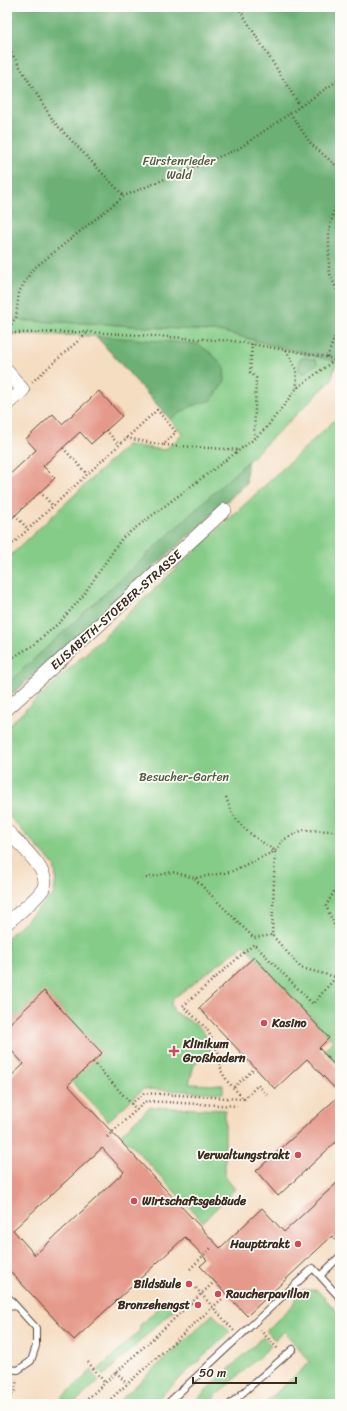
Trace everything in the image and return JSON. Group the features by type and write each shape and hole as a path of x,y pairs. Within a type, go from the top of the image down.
{"street":[{"path":"7,371 23,390 7,404"},
{"name":"ELISABETH-STOEBER-STRASSE","path":"7,709 225,510"},
{"path":"7,831 42,870 46,879 42,890 7,923"}],"lane":[{"path":"320,1276 340,1256"},
{"path":"167,1404 313,1268 340,1298"},
{"path":"7,1296 36,1328 36,1346 31,1361 18,1370 7,1369"},
{"path":"7,1307 16,1306"},
{"path":"230,1404 293,1349"}],"path":[{"path":"238,7 300,106"},
{"path":"7,46 54,122 124,196"},
{"path":"7,332 16,317 19,292 32,270 124,196 238,150 340,79"},
{"path":"290,113 311,144 340,169"},
{"path":"340,188 329,230 329,272 340,297"},
{"path":"327,357 340,324"},
{"path":"7,332 89,332 252,344 327,357 334,360"},
{"path":"23,390 89,332"},
{"path":"252,344 250,372 256,378 254,439"},
{"path":"286,350 296,369 297,388"},
{"path":"7,661 35,644 61,621 82,596 122,538 241,450 267,427 297,388 340,356"},
{"path":"7,549 157,410 176,432 163,445"},
{"path":"106,430 119,445"},
{"path":"126,438 163,445 241,450"},
{"path":"63,448 87,474"},
{"path":"40,492 53,506"},
{"path":"15,515 28,529"},
{"path":"226,797 232,814 246,831 275,851"},
{"path":"142,880 172,872 195,878 230,872 275,851 283,840 303,830 333,831 340,833"},
{"path":"275,851 272,935 301,968 336,977 340,976"},
{"path":"195,878 254,938 254,944 313,1004 336,977"},
{"path":"340,881 326,906 340,938"},
{"path":"254,938 272,935"},
{"path":"244,1099 221,1071 220,1056 207,1029 183,1006 254,944"},
{"path":"93,1062 137,1110"},
{"path":"234,1087 255,1068"},
{"path":"131,1104 144,1093 244,1099 258,1085 268,1096"},
{"path":"107,1137 146,1101 237,1106"},
{"path":"190,1269 211,1248"},
{"path":"82,1404 214,1282"},
{"path":"196,1288 233,1330"},
{"path":"105,1404 223,1298"},
{"path":"254,1323 284,1356"},
{"path":"88,1362 105,1382"},
{"path":"7,1400 15,1392 18,1370"},
{"path":"116,1372 127,1384"}],"green space":[{"name":"Fürstenrieder Wald","path":"7,7 340,7 340,360 337,362 223,332 104,324 7,320"},
{"path":"7,320 104,324 223,332 337,362 331,381 247,462 246,484 7,699 7,559 127,445 165,450 183,434 96,336 7,334"},
{"path":"96,336 198,344 212,354 224,366 225,381 212,400 192,406 170,419"},
{"path":"304,357 316,360 317,364 303,374 299,370 299,360"},
{"name":"Besucher-Garten","path":"340,415 340,1067 324,1050 333,1041 244,945 174,998 171,1003 174,1012 198,1026 206,1036 211,1050 194,1065 189,1084 223,1085 223,1093 143,1089 108,1121 7,1012 7,938 54,894 56,877 54,865 7,814 7,727"},
{"path":"247,462 246,484 7,699 7,684"},
{"path":"150,1107 225,1110 225,1177 235,1189 203,1222 121,1134"},
{"path":"302,1290 317,1290 340,1315 340,1404 264,1404 310,1362 284,1331 275,1340 266,1331 291,1307"},
{"path":"186,1298 103,1376 98,1370 140,1330 140,1325 163,1304"},
{"path":"213,1314 230,1332 152,1404 116,1404"},
{"path":"263,1337 271,1346 207,1404 192,1404"},
{"path":"92,1370 93,1374 99,1381 73,1404 55,1404"}],"building":[{"path":"99,391 122,416 91,444 80,432 43,466 55,478 7,523 7,477 36,450 26,439 53,414 62,424"},
{"name":"Kasino","path":"254,957 329,1038 319,1048 340,1071 340,1094 307,1059 275,1089 199,1008"},
{"name":"Wirtschaftsgebäude","path":"44,991 102,1053 68,1085 220,1248 262,1208 284,1232 340,1180 340,1245 332,1236 247,1316 200,1266 207,1260 185,1237 74,1340 7,1268 7,1080 24,1064 7,1046 7,1026","holes":["102,1148 124,1172 35,1255 13,1230"]},
{"name":"Verwaltungstrakt","path":"340,1095 340,1138 278,1196 256,1171"}],"place":[{"name":"Kasino","path":"264,1023"},
{"name":"Klinikum Großhadern","path":"174,1051"},
{"name":"Verwaltungstrakt","path":"298,1155"},
{"name":"Wirtschaftsgebäude","path":"134,1201"},
{"name":"Haupttrakt","path":"298,1244"},
{"name":"Bildsäule","path":"189,1284"},
{"name":"Raucherpavillon","path":"218,1294"},
{"name":"Bronzehengst","path":"198,1305"}]}
